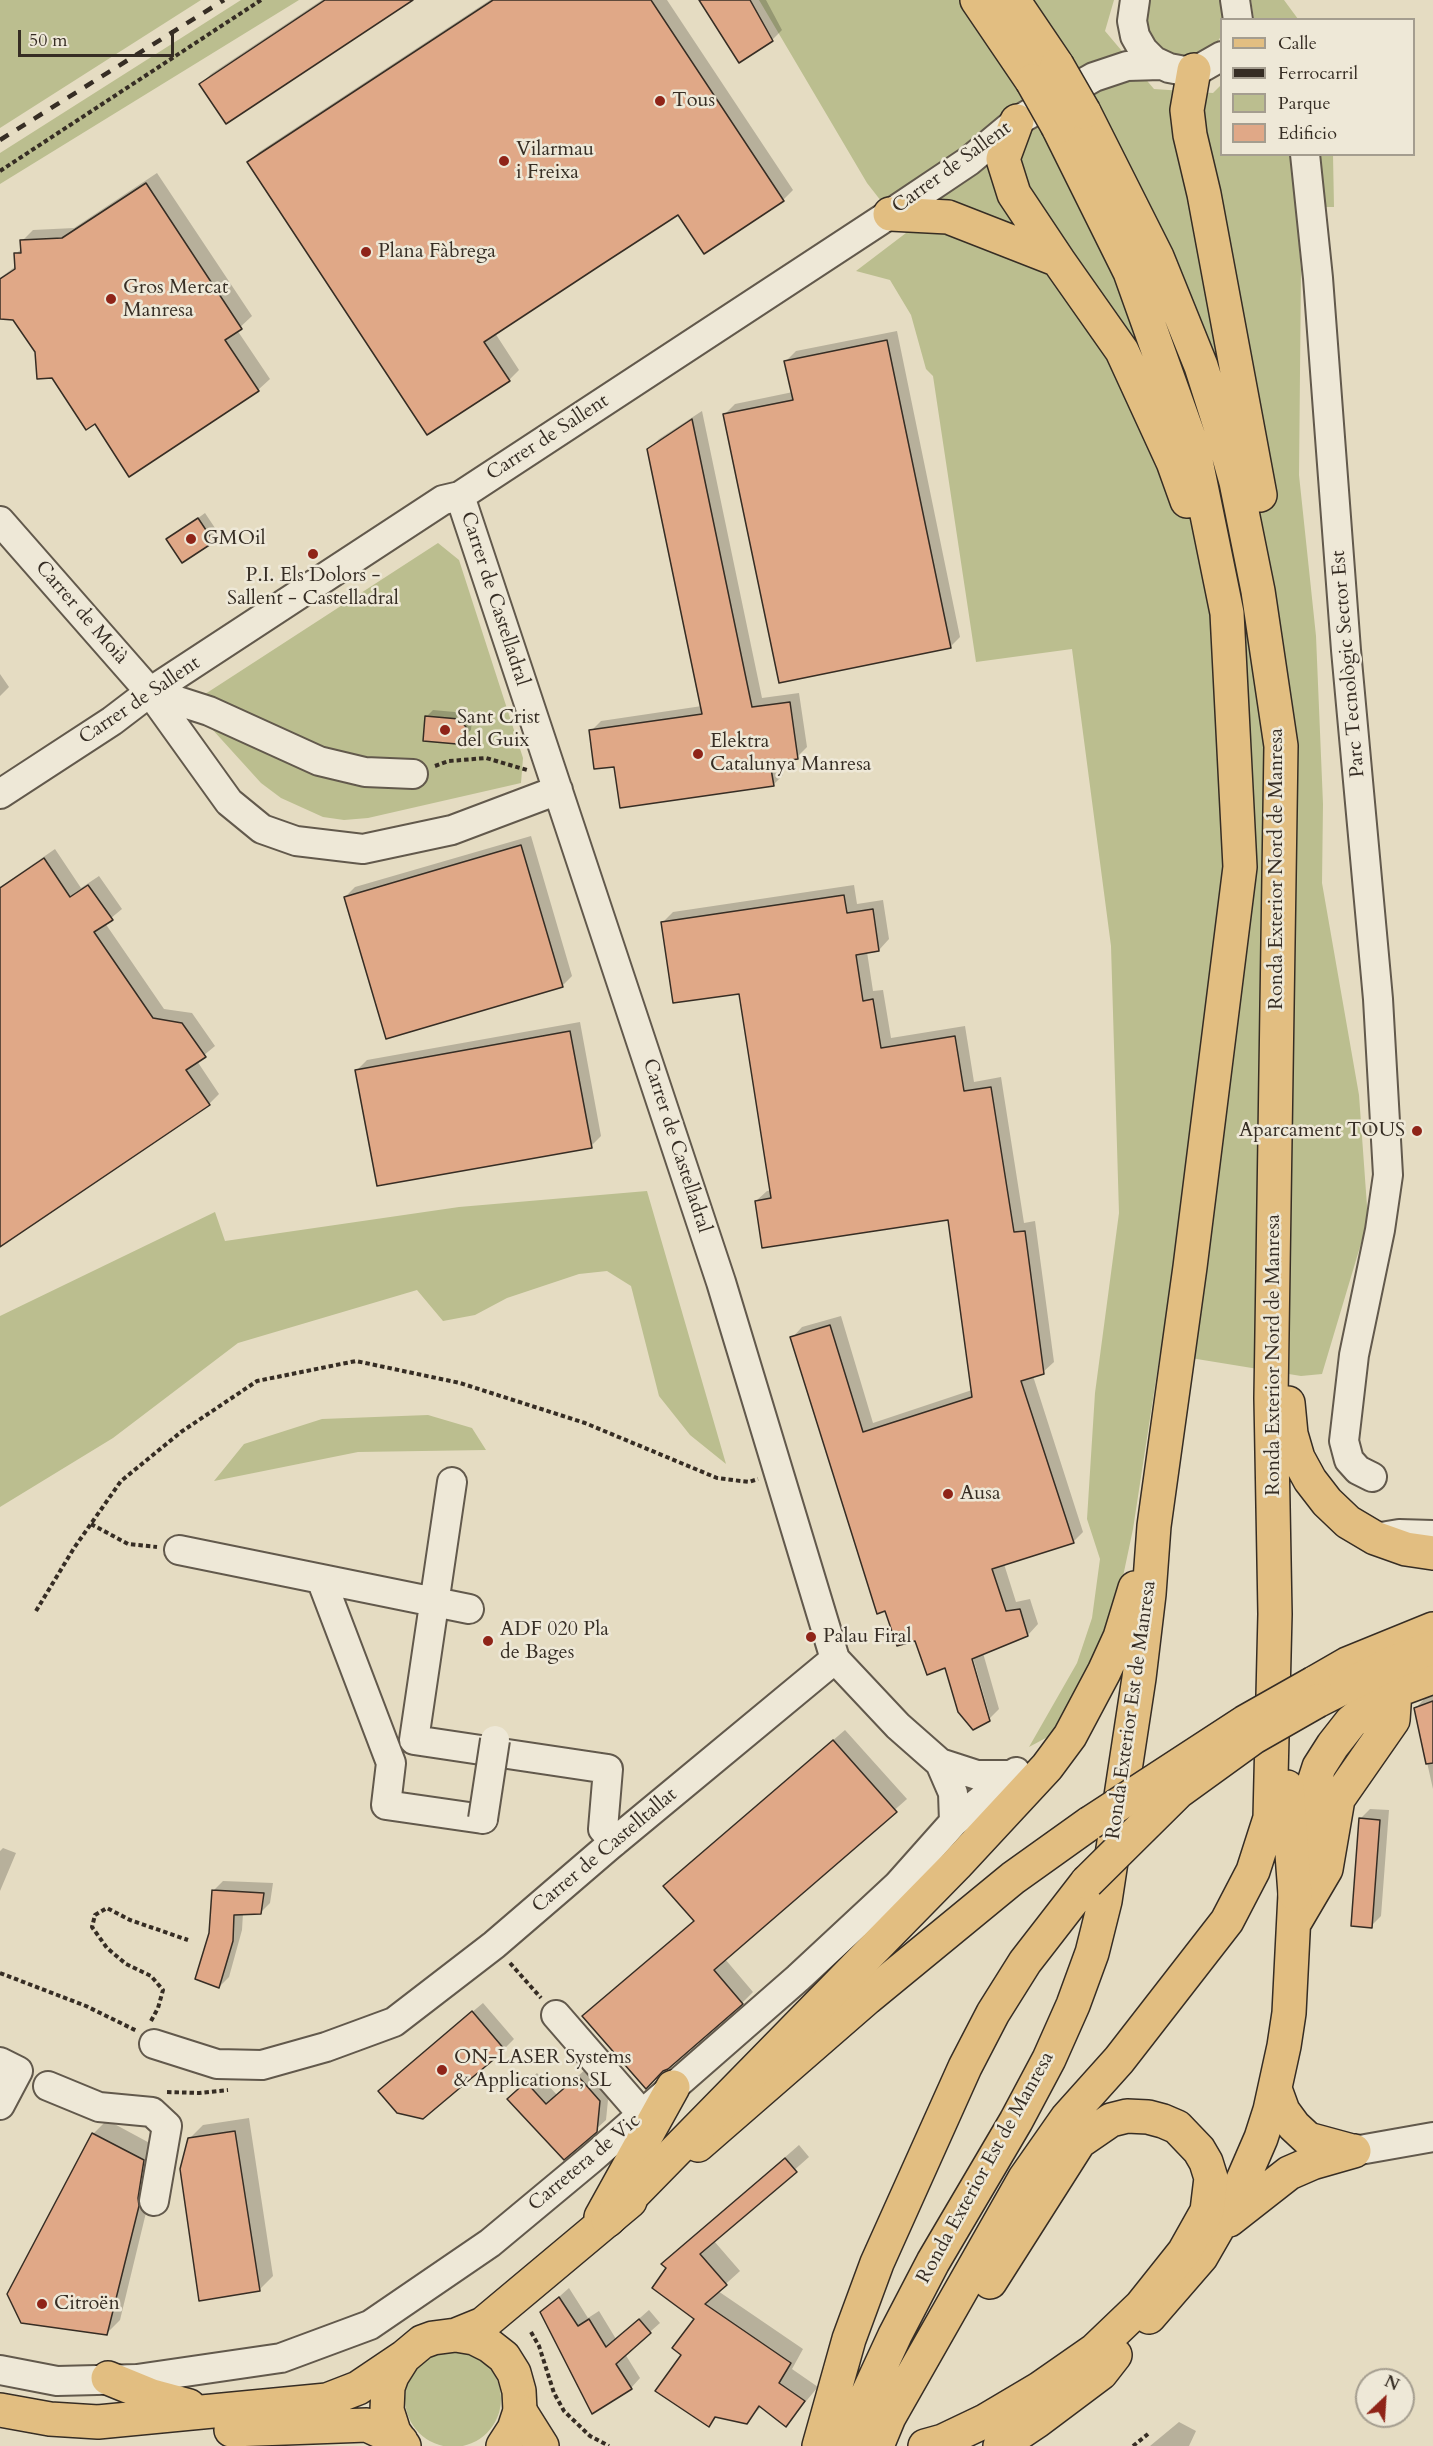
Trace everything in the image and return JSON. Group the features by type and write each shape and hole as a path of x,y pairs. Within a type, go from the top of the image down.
{"main road":[{"name":"Ronda Exterior Nord de Manresa","path":"977,0 1045,73"},
{"name":"Ronda Exterior Nord de Manresa","path":"1013,0 1045,73 1071,120 1157,257 1201,366 1222,432 1236,482 1258,591 1281,746 1271,1398 1275,1614"},
{"path":"1208,63 1187,110 1287,641 1281,746"},
{"name":"Ronda Exterior Nord de Manresa","path":"1071,120 1130,272 1190,440 1227,613 1240,867 1190,1267 1154,1526"},
{"path":"1017,121 1003,159 1014,194 1122,351 1173,462 1227,613"},
{"path":"890,214 948,217 1058,260"},
{"path":"1274,1217 1289,1289 1288,1408 1291,1434 1298,1458 1328,1502 1348,1522 1375,1538 1406,1549 1433,1553"},
{"path":"600,2227 999,1820 1047,1767 1070,1736 1120,1637 1154,1526"},
{"name":"Ronda Exterior Est de Manresa","path":"865,2431 895,2335 933,2262 1016,2121 1049,2059 1073,2005 1092,1953 1105,1901 1137,1690 1149,1594 1154,1526"},
{"path":"1275,1614 1294,1909"},
{"name":"Ronda Exterior Est de Manresa","path":"865,2431 1025,2178 1067,2118 1119,2060 1227,1921 1253,1871 1270,1818 1275,1614"},
{"path":"865,2431 849,2339 877,2263 965,2067 993,2013 1025,1962 1087,1882 1178,1792 1315,1692 1347,1664 1433,1629"},
{"path":"456,2335 483,2324 738,2112 867,1998 994,1893 1090,1822 1245,1722 1315,1692 1433,1647"},
{"path":"1000,2446 1101,2373 1121,2347 1185,2278 1201,2257 1235,2198 1261,2138 1275,2090 1289,2013 1299,1843 1307,1804 1319,1767 1351,1722 1369,1707 1395,1690 1433,1677"},
{"path":"1294,1909 1305,1902 1326,1869 1338,1799 1386,1742 1393,1720 1395,1690"},
{"path":"600,2227 673,2087"},
{"path":"1275,2090 1283,2111 1308,2139 1354,2151"},
{"path":"865,2431 984,2292 1079,2142 1111,2120 1128,2116 1148,2117 1177,2127 1188,2137 1206,2162 1211,2178 1211,2189 1207,2211 1198,2231 1160,2284 1112,2335 1075,2364 985,2421 943,2441 925,2446"},
{"path":"1217,2229 1289,2173 1312,2163 1354,2151"},
{"path":"0,2410 50,2419 98,2422 327,2400 358,2388 422,2342 444,2335 456,2335 482,2341 504,2357 517,2381 520,2411 514,2428 503,2446"},
{"path":"958,2446 992,2430 1046,2399 1121,2347"},
{"path":"403,2444 390,2421 387,2398 392,2376 404,2357"},
{"path":"108,2379 152,2396 214,2410"},
{"path":"520,2411 542,2446"},
{"path":"0,2431 48,2442 96,2443 223,2430 367,2425 403,2444"}],"street":[{"path":"1235,0 1238,18"},
{"path":"1133,10 1138,43 1148,56 1161,65"},
{"name":"Carrer de Sallent","path":"1094,77 1119,49 1133,10"},
{"name":"Carrer de Sallent","path":"0,794 112,721 150,692 444,501 460,496 890,214 969,161 1017,121 1094,77 1127,66 1161,65 1177,70 1208,63"},
{"name":"Parc Tecnològic Sector Est","path":"1305,156 1315,238 1346,650 1378,999 1388,1175 1380,1230 1354,1355 1344,1441 1349,1461 1358,1470 1372,1477"},
{"name":"Carrer de Castelladral","path":"460,496 721,1282 835,1659 898,1726 940,1763 977,1775 1009,1775"},
{"name":"Carrer de Moià","path":"0,521 150,692 229,802 262,829 296,841 363,849 452,830 558,790"},
{"path":"150,692 209,711 319,761 365,772 413,774"},
{"path":"452,1482 414,1740 608,1769 603,1829 619,1838"},
{"path":"1375,1538 1398,1534 1433,1534"},
{"path":"178,1550 469,1608"},
{"path":"321,1579 391,1764 386,1805 483,1819 495,1740"},
{"name":"Carrer de Castelltallat","path":"149,2039 217,2064 262,2065 326,2047 394,2022 494,1945 835,1659"},
{"name":"Carretera de Vic","path":"0,2370 57,2381 137,2379 281,2358 370,2325 490,2243 798,1978 898,1885 954,1822 1009,1775 1051,1752 1070,1736"},
{"name":"Carrer de Castelladral","path":"940,1763 954,1793 954,1822"},
{"path":"556,2015 642,2114"},
{"path":"0,2105 9,2067"},
{"path":"48,2086 99,2107 152,2112 168,2126 154,2202"},
{"path":"1354,2151 1433,2137"}],"path":[{"path":"0,171 261,0"},
{"path":"413,774 449,760 486,758 530,771"},
{"path":"36,1611 121,1481 181,1432 257,1381 356,1361 460,1383 585,1423 717,1478 749,1482 779,1473"},
{"path":"91,1524 128,1544 178,1550"},
{"path":"0,1972 86,2006 149,2039 163,1990 151,1976 126,1964 107,1948 92,1927 95,1915 107,1908 130,1920 188,1940"},
{"path":"494,1945 556,2015"},
{"path":"531,2332 539,2346 554,2393 564,2411 590,2436 609,2446"},
{"path":"1133,2446 1148,2434"}],"green space":[{"path":"0,0 201,0 0,128"},
{"path":"241,0 299,0 0,184 0,153"},
{"path":"759,0 1114,0 1105,31 1154,89 1213,93 1220,86 1220,156 1292,156 1301,270 1299,475 1316,636 1323,804 1322,883 1359,1095 1368,1220 1322,1374 1301,1376 1160,1353 1133,1529 1117,1605 1092,1678 1057,1732 1029,1747 1077,1663 1092,1618 1100,1559 1087,1519 1095,1393 1119,1213 1111,946 1072,649 976,662 933,376 926,369 911,315 890,280 856,271 906,233 867,183"},
{"path":"1150,0 1223,0 1226,18 1220,18 1220,38 1217,43 1202,54 1189,57 1177,56 1158,45 1148,27 1146,15"},
{"path":"1251,0 1284,0 1297,18 1254,18"},
{"path":"1319,156 1333,156 1334,207 1323,207"},
{"path":"438,543 459,560 523,758 521,783 368,818 344,820 323,817 281,798 261,783 202,718 199,698"},
{"path":"647,1191 726,1464 690,1435 659,1396 631,1286 607,1271 579,1274 507,1298 475,1315 443,1321 417,1290 238,1343 113,1438 0,1507 0,1316 215,1212 225,1241 459,1207"},
{"path":"428,1415 472,1428 486,1450 358,1452 214,1481 244,1444 322,1419"},
{"path":"453,2351 471,2355 487,2365 497,2381 501,2399 497,2417 487,2433 471,2443 453,2447 435,2443 419,2433 409,2417 405,2399 409,2381 419,2365 435,2355"}],"building":[{"path":"325,0 413,0 226,124 199,84"},
{"path":"493,0 651,0 784,201 704,254 678,215 601,265 484,342 510,381 427,435 247,162"},
{"path":"699,0 750,0 773,41 739,63"},
{"name":"Gros Mercat Manresa","path":"146,183 242,329 225,340 259,391 129,477 95,424 86,430 52,378 37,379 35,352 13,320 0,319 0,279 15,269 14,253 21,253 20,240 62,238"},
{"path":"887,340 951,648 779,683 723,414 793,400 784,361"},
{"path":"692,419 752,707 790,702 798,759 770,763 774,786 620,808 614,767 594,769 589,730 702,714 647,449"},
{"path":"198,518 214,542 182,563 166,539"},
{"name":"Sant Crist del Guix","path":"425,716 459,719 466,727 465,738 457,744 423,741"},
{"path":"521,845 563,987 386,1039 344,897"},
{"path":"44,858 70,897 88,885 113,920 94,932 153,1018 182,1023 206,1057 186,1070 210,1105 0,1247 0,888"},
{"path":"844,895 847,913 873,909 879,951 856,955 863,1001 873,999 881,1048 955,1036 964,1091 991,1087 1014,1232 1025,1231 1044,1374 1021,1381 1074,1543 992,1569 1006,1611 1020,1609 1028,1636 972,1659 990,1721 973,1730 958,1712 945,1668 927,1675 915,1641 897,1646 885,1611 877,1614 790,1337 830,1325 863,1432 972,1397 948,1220 762,1248 755,1201 771,1198 739,994 673,1003 661,922"},
{"path":"570,1031 592,1148 377,1186 355,1070"},
{"path":"1433,1701 1433,1763 1426,1764 1414,1708"},
{"path":"833,1740 897,1812 714,1970 743,2004 663,2071 646,2089 582,2016 694,1921 663,1886"},
{"path":"1359,1818 1380,1820 1372,1928 1351,1926"},
{"path":"212,1890 264,1893 261,1914 234,1915 233,1941 219,1988 195,1979 209,1933"},
{"name":"ON-LASER Systems & Applications, SL","path":"472,2011 505,2050 423,2119 397,2113 378,2091"},
{"path":"578,2076 600,2101 597,2132 564,2160 507,2099 526,2082 546,2104"},
{"path":"235,2131 260,2291 199,2301 180,2169 188,2138"},
{"path":"92,2133 144,2160 138,2198 139,2206 107,2335 21,2323 7,2294"},
{"path":"785,2158 797,2172 700,2254 727,2285 705,2304 791,2363 779,2383 805,2401 786,2427 759,2406 747,2424 715,2417 709,2427 655,2391 681,2355 672,2348 694,2319 652,2288 666,2268 661,2264"},
{"path":"559,2297 578,2326 589,2319 606,2347 639,2319 651,2333 616,2364 632,2389 592,2414 540,2312"}],"railway":[{"path":"0,140 224,0"}],"place":[{"name":"Tous","path":"660,101"},
{"name":"Vilarmau i Freixa","path":"504,161"},
{"name":"Plana Fàbrega","path":"366,252"},
{"name":"Gros Mercat Manresa","path":"111,299"},
{"name":"GMOil","path":"191,539"},
{"name":"P.I. Els Dolors - Sallent - Castelladral","path":"313,554"},
{"name":"Sant Crist del Guix","path":"445,730"},
{"name":"Elektra Catalunya Manresa","path":"698,754"},
{"name":"Aparcament TOUS","path":"1417,1131"},
{"name":"Ausa","path":"948,1494"},
{"name":"Palau Firal","path":"811,1637"},
{"name":"ADF 020 Pla de Bages","path":"488,1641"},
{"name":"ON-LASER Systems & Applications, SL","path":"442,2070"},
{"name":"Citroën","path":"42,2304"}]}
